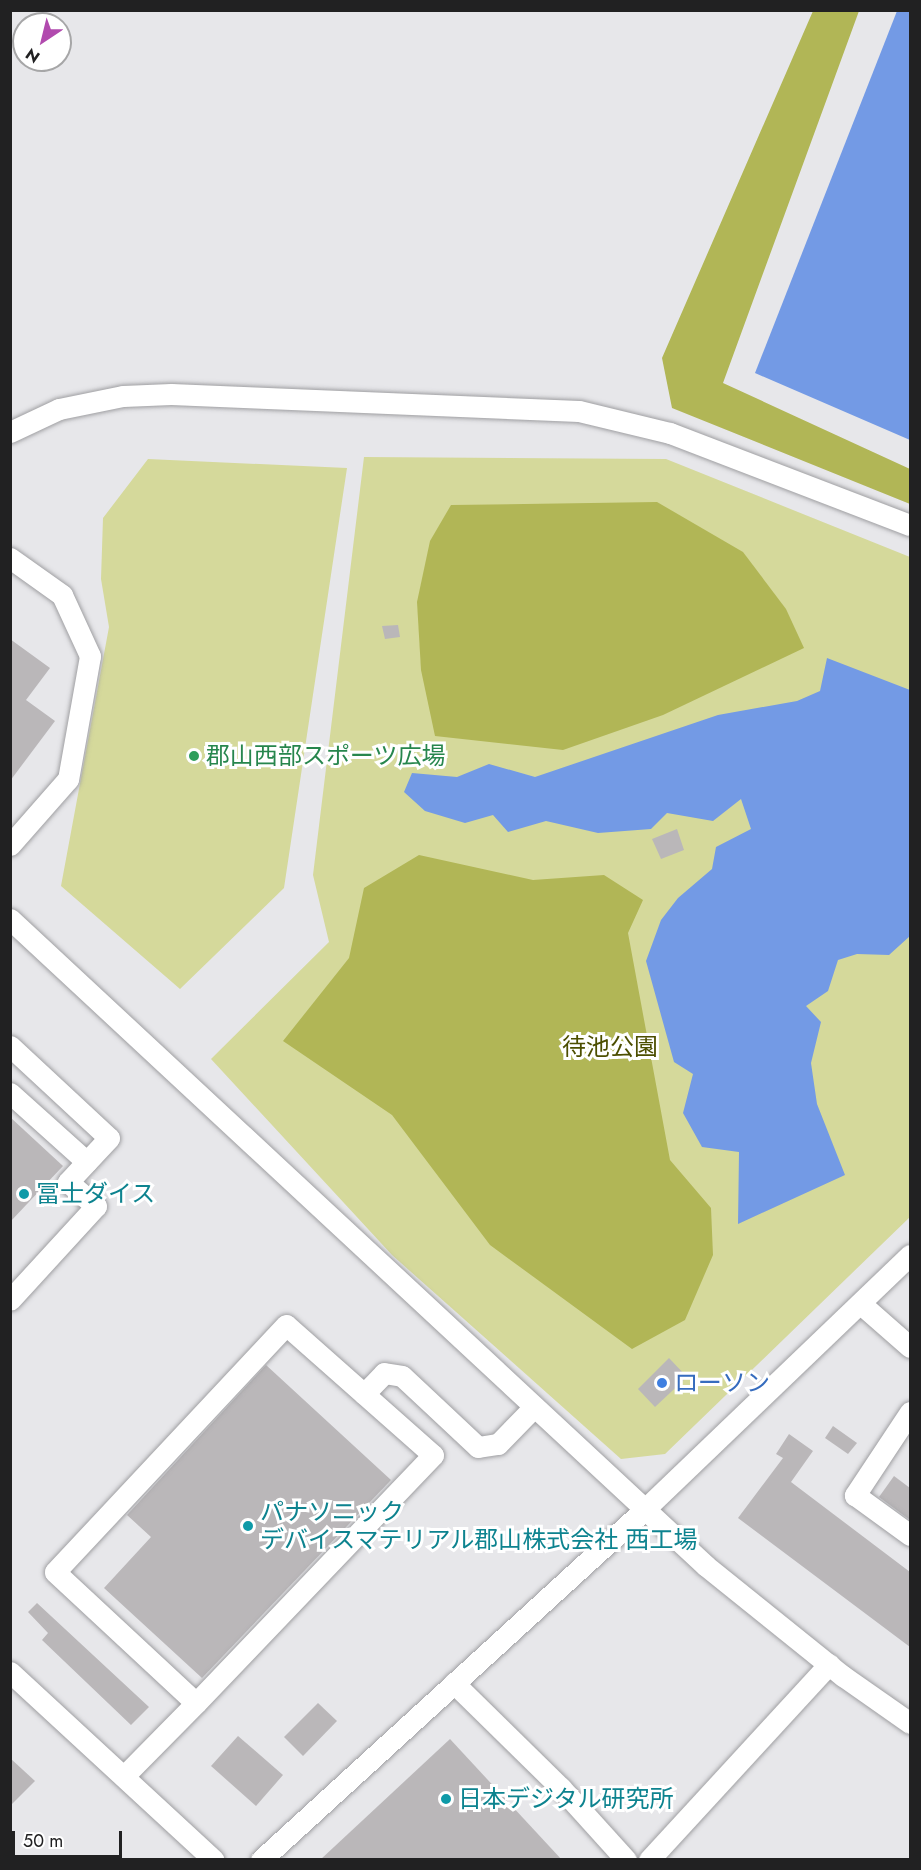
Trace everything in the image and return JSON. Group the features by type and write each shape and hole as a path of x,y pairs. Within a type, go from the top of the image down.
{"street":[{"path":"10,432 59,409 123,396 171,394 579,411 670,433 910,525"},
{"path":"10,558 62,595 90,656 68,779 10,845"},
{"path":"10,919 706,1566 829,1664 910,1723"},
{"path":"10,1046 109,1138 68,1182 96,1206 10,1299"},
{"path":"10,1093 87,1162"},
{"path":"261,1860 645,1509 910,1255"},
{"path":"861,1304 910,1347"},
{"path":"124,1776 196,1704 433,1455 286,1324 55,1572 196,1704"},
{"path":"364,1394 384,1373 402,1376 478,1447 498,1444 534,1407"},
{"path":"910,1412 855,1495 910,1535"},
{"path":"649,1860 829,1664"},
{"path":"10,1672 214,1860"},
{"path":"454,1683 561,1788 626,1860"}],"green space":[{"path":"813,11 859,11 723,383 910,469 910,504 672,408 662,358"},
{"name":"待池公園","path":"364,457 666,459 910,557 910,1217 665,1454 621,1459 392,1255 211,1059 329,942 313,875"},
{"name":"郡山西部スポーツ広場","path":"148,459 347,468 284,888 180,989 61,886 109,627 101,579 103,518"},
{"path":"657,502 743,552 786,609 804,648 663,715 563,750 435,736 421,670 417,602 430,541 451,505"},
{"path":"419,855 533,880 604,875 643,900 628,933 670,1160 711,1208 713,1255 685,1320 632,1349 490,1245 392,1115 283,1041 349,958 364,888"}],"water":[{"path":"897,11 910,11 910,440 755,373"},
{"path":"827,658 910,690 910,936 889,955 857,954 838,960 828,991 806,1006 821,1022 811,1063 817,1104 845,1175 738,1224 739,1152 702,1147 683,1113 693,1074 674,1062 646,961 661,920 678,898 712,869 716,847 751,829 741,799 713,821 667,813 651,829 598,833 546,821 508,832 493,815 465,823 425,811 404,792 412,773 457,777 489,764 535,777 718,715 797,701 820,691"}],"building":[{"path":"398,625 400,637 385,639 382,626"},
{"path":"10,639 50,668 26,700 55,721 10,781"},
{"path":"677,829 684,850 661,859 652,839"},
{"name":"冨士ダイス","path":"10,1117 63,1166 10,1222"},
{"name":"ローソン","path":"669,1358 687,1377 655,1407 638,1389"},
{"name":"パナソニック デバイスマテリアル郡山株式会社 西工場","path":"266,1365 391,1480 202,1678 104,1588 151,1537 127,1515"},
{"path":"833,1426 857,1443 848,1454 825,1438"},
{"path":"789,1434 813,1451 791,1482 910,1572 910,1647 738,1518 783,1458 776,1454"},
{"path":"894,1476 910,1488 910,1520 879,1497"},
{"path":"37,1603 149,1707 131,1725 42,1640 48,1633 28,1612"},
{"path":"318,1703 337,1721 303,1756 284,1737"},
{"path":"238,1736 283,1775 256,1806 211,1766"},
{"name":"日本デジタル研究所","path":"450,1739 562,1860 320,1860"},
{"path":"10,1758 35,1781 10,1806"}],"place":[{"name":"郡山西部スポーツ広場","path":"194,756"},
{"name":"冨士ダイス","path":"24,1194"},
{"name":"ローソン","path":"662,1383"},
{"name":"パナソニック デバイスマテリアル郡山株式会社 西工場","path":"248,1526"},
{"name":"日本デジタル研究所","path":"446,1799"}]}
